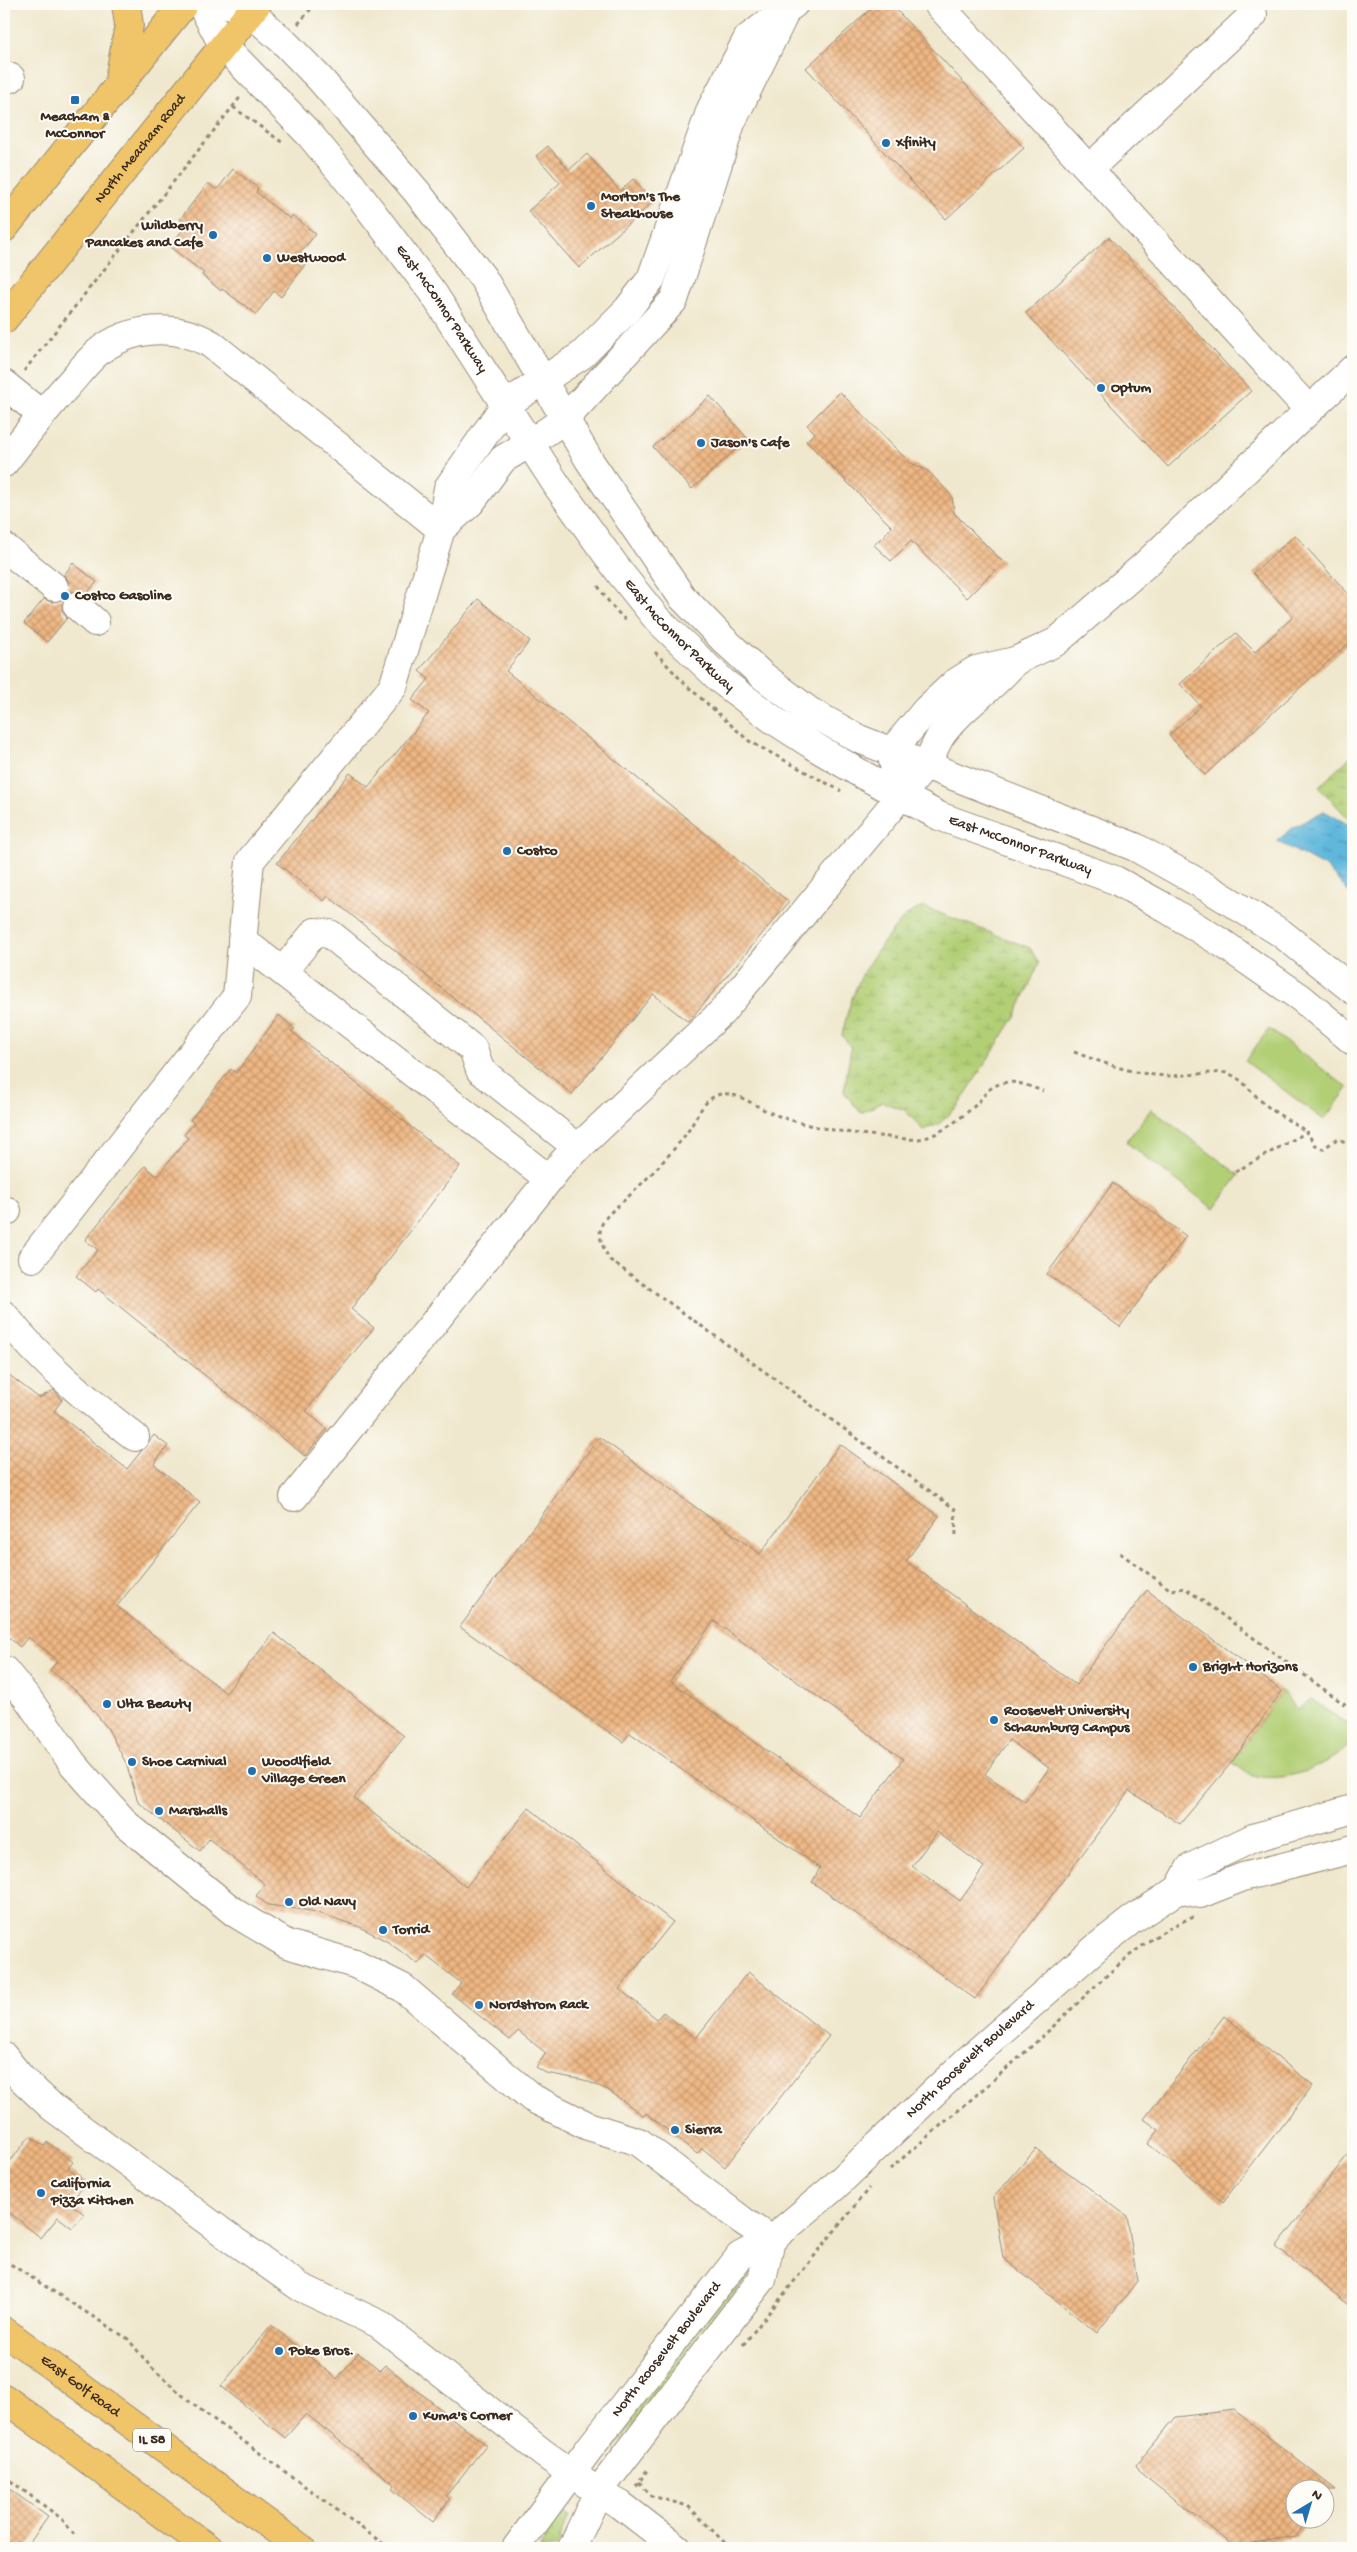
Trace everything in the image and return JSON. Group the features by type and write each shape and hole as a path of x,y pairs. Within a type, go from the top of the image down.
{"main road":[{"path":"118,86 129,25 126,4"},
{"path":"4,228 184,4"},
{"name":"North Meacham Road","path":"4,319 223,45 245,7"},
{"name":"East Golf Road","path":"4,2331 301,2548"},
{"path":"4,2398 208,2548"}],"street":[{"name":"East McConnor Parkway","path":"201,4 223,45 310,135 350,182 433,293 558,487 621,574 657,619 723,682 775,721 863,776 939,816 1115,880 1137,892 1225,945 1301,998 1353,1041"},
{"path":"938,4 1309,410"},
{"name":"East McConnor Parkway","path":"245,7 320,80 418,192 483,278 589,460 682,597 762,676 809,711 858,739 1135,847 1208,888 1280,933 1353,990"},
{"path":"32,1258 238,996 250,861 393,687 441,529 448,488 505,406 582,355 627,310 651,279 711,109 748,38 789,8"},
{"path":"441,529 471,502 502,459 530,443 565,419 674,300 731,123 789,8"},
{"path":"1089,169 1253,15"},
{"path":"4,463 41,414 96,354 109,345 140,332 169,330 183,332 196,335 211,344 441,529"},
{"path":"900,795 891,752 926,710 955,683 976,670 1015,661 1056,642 1146,564 1353,369"},
{"path":"7,387 41,414"},
{"path":"4,547 54,587"},
{"path":"294,1497 549,1179 578,1148 722,1012 926,765 942,735 959,716 1001,678 1015,661"},
{"path":"282,971 315,932 330,934 473,1049 480,1070 578,1148"},
{"path":"242,940 549,1179"},
{"path":"4,1315 46,1363 75,1391 135,1437"},
{"path":"4,1670 28,1699 73,1764 127,1825 235,1913 287,1944 355,1964 403,1988 532,2098 588,2126 639,2142 743,2222 771,2240 762,2279 598,2492 572,2548"},
{"name":"North Roosevelt Boulevard","path":"516,2548 740,2256 771,2240 833,2188 969,2059 1097,1947 1133,1918 1179,1889 1190,1868 1253,1838 1353,1809"},
{"path":"1179,1889 1200,1894 1243,1877 1353,1849"},
{"path":"4,2056 21,2078 52,2106 122,2159 300,2287 378,2324 572,2474 621,2505 677,2548"}],"path":[{"path":"7,387 233,107"},
{"path":"1074,1052 1126,1071 1168,1076 1198,1076 1225,1072 1236,1076 1249,1086 1257,1098 1307,1132 1314,1144 1323,1149 1337,1139 1353,1144"},
{"path":"956,1535 955,1509 610,1260 600,1244 599,1230 605,1218 662,1162 687,1133 698,1114 714,1096 722,1094 738,1096 759,1108 804,1124 838,1131 921,1139 938,1132 973,1108 985,1092 995,1085 1012,1082 1042,1091"},
{"path":"1235,1172 1307,1132"},
{"path":"1120,1553 1171,1590 1185,1588 1344,1704 1353,1695"},
{"path":"889,2170 1008,2068 1128,1958 1159,1935 1185,1920 1200,1915"},
{"path":"742,2346 874,2182"},
{"path":"4,2260 128,2339 150,2366 190,2402 390,2548"},
{"path":"652,2463 639,2483 652,2496 688,2506 730,2548"},
{"path":"4,2476 62,2519 76,2537"}],"green space":[{"path":"1353,754 1353,823 1319,787"},
{"path":"924,907 1030,948 1039,963 1016,1015 958,1106 939,1124 923,1130 905,1110 882,1102 861,1113 844,1092 851,1048 842,1035 849,1006 858,983 870,961 903,919 917,909"},
{"path":"1269,1029 1348,1088 1324,1120 1245,1061"},
{"path":"1151,1109 1239,1175 1214,1209 1126,1142"},
{"path":"1282,1691 1297,1710 1311,1699 1353,1728 1353,1742 1332,1758 1306,1771 1278,1777 1249,1774 1232,1762"},
{"path":"750,2259 758,2263 605,2461 599,2457"},
{"path":"559,2509 569,2516 556,2548 540,2548"}],"water":[{"path":"1324,811 1353,827 1353,897 1327,868 1277,841 1294,827"}],"building":[{"path":"876,4 891,4 1024,148 946,219 806,68"},
{"name":"Morton's The Steakhouse","path":"548,146 569,170 587,154 620,191 633,179 653,202 579,268 528,211 560,183 536,156"},
{"path":"233,169 258,188 256,192 272,205 290,219 292,215 316,234 299,254 308,261 281,297 274,291 256,314 222,289 221,291 202,275 204,273 170,247 187,224 180,219 208,183 217,190"},
{"path":"1109,237 1251,391 1168,467 1026,313"},
{"path":"840,392 909,462 928,471 952,496 954,513 1003,562 967,598 911,541 891,561 874,545 892,527 806,441 815,433 807,425"},
{"name":"Jason's Cafe","path":"710,396 748,439 692,489 653,447"},
{"path":"1295,535 1353,599 1353,639 1205,775 1169,735 1201,706 1180,684 1236,633 1255,652 1293,617 1253,573"},
{"path":"73,563 97,582 86,594 80,591 67,594 69,582 64,575"},
{"path":"44,599 52,602 64,599 62,610 67,618 47,642 24,623"},
{"name":"Costco","path":"478,599 530,641 506,671 789,902 688,1022 653,994 572,1094 328,896 324,901 277,863 350,773 368,787 429,713 412,700 429,679 419,671"},
{"path":"279,1015 295,1029 291,1031 460,1166 351,1309 374,1328 306,1411 327,1429 305,1456 98,1289 96,1292 76,1276 98,1250 85,1240 145,1166 157,1176 188,1138 184,1135 194,1123 190,1120 231,1069 236,1073"},
{"path":"1113,1183 1186,1236 1120,1327 1047,1274"},
{"name":"Woodlfield Village Green","path":"4,1371 39,1398 54,1390 62,1400 54,1411 127,1469 154,1435 168,1446 154,1464 200,1502 117,1606 226,1693 274,1633 404,1736 354,1798 466,1887 529,1808 673,1922 619,1989 657,2019 663,2012 696,2038 748,1972 829,2036 725,2167 702,2148 697,2154 646,2113 644,2116 608,2090 584,2080 546,2073 536,2067 546,2053 518,2031 510,2040 452,1994 461,1983 425,1955 418,1964 388,1942 360,1927 312,1911 268,1905 256,1896 265,1884 209,1839 200,1851 138,1802 126,1763 108,1729 81,1695 50,1670 58,1660 28,1637 20,1647 4,1633"},
{"name":"Roosevelt University Schaumburg Campus","path":"599,1437 760,1554 840,1444 939,1516 906,1561 1076,1685 1147,1590 1282,1691 1232,1762 1180,1824 1129,1791 975,1999 812,1882 820,1868 630,1733 623,1742 460,1627","holes":["714,1621 903,1759 860,1818 670,1681","1009,1740 1049,1768 1025,1802 985,1774","937,1832 984,1867 960,1901 912,1866"]},
{"path":"1224,2016 1313,2085 1223,2202 1148,2144 1159,2130 1144,2119"},
{"name":"California Pizza Kitchen","path":"30,2136 44,2146 47,2142 73,2162 68,2168 86,2183 70,2203 84,2214 72,2228 58,2217 41,2238 4,2208 4,2169"},
{"path":"1353,2148 1353,2308 1276,2247"},
{"path":"1036,2149 1127,2216 1137,2281 1097,2333 1003,2258 993,2198"},
{"path":"271,2325 337,2379 358,2353 380,2370 385,2365 486,2445 446,2496 450,2499 433,2522 392,2489 395,2485 306,2414 285,2438 221,2386"},
{"path":"1234,2410 1323,2480 1284,2480 1284,2530 1301,2530 1296,2537 1235,2547 1143,2475 1136,2465 1176,2417"},
{"path":"4,2485 48,2517 26,2548 4,2548"}],"place":[{"name":"Meacham & McConnor","path":"75,100"},
{"name":"Xfinity","path":"886,143"},
{"name":"Morton's The Steakhouse","path":"591,206"},
{"name":"Wildberry Pancakes and Cafe","path":"213,235"},
{"name":"Westwood","path":"267,258"},
{"name":"Optum","path":"1101,388"},
{"name":"Jason's Cafe","path":"701,443"},
{"name":"Costco Gasoline","path":"65,596"},
{"name":"Costco","path":"507,851"},
{"name":"Bright Horizons","path":"1193,1667"},
{"name":"Ulta Beauty","path":"107,1704"},
{"name":"Roosevelt University Schaumburg Campus","path":"994,1720"},
{"name":"Shoe Carnival","path":"132,1762"},
{"name":"Woodlfield Village Green","path":"252,1771"},
{"name":"Marshalls","path":"159,1811"},
{"name":"Old Navy","path":"289,1902"},
{"name":"Torrid","path":"383,1930"},
{"name":"Nordstrom Rack","path":"479,2005"},
{"name":"Sierra","path":"675,2130"},
{"name":"California Pizza Kitchen","path":"41,2193"},
{"name":"Poke Bros.","path":"279,2351"},
{"name":"Kuma's Corner","path":"413,2416"}]}
